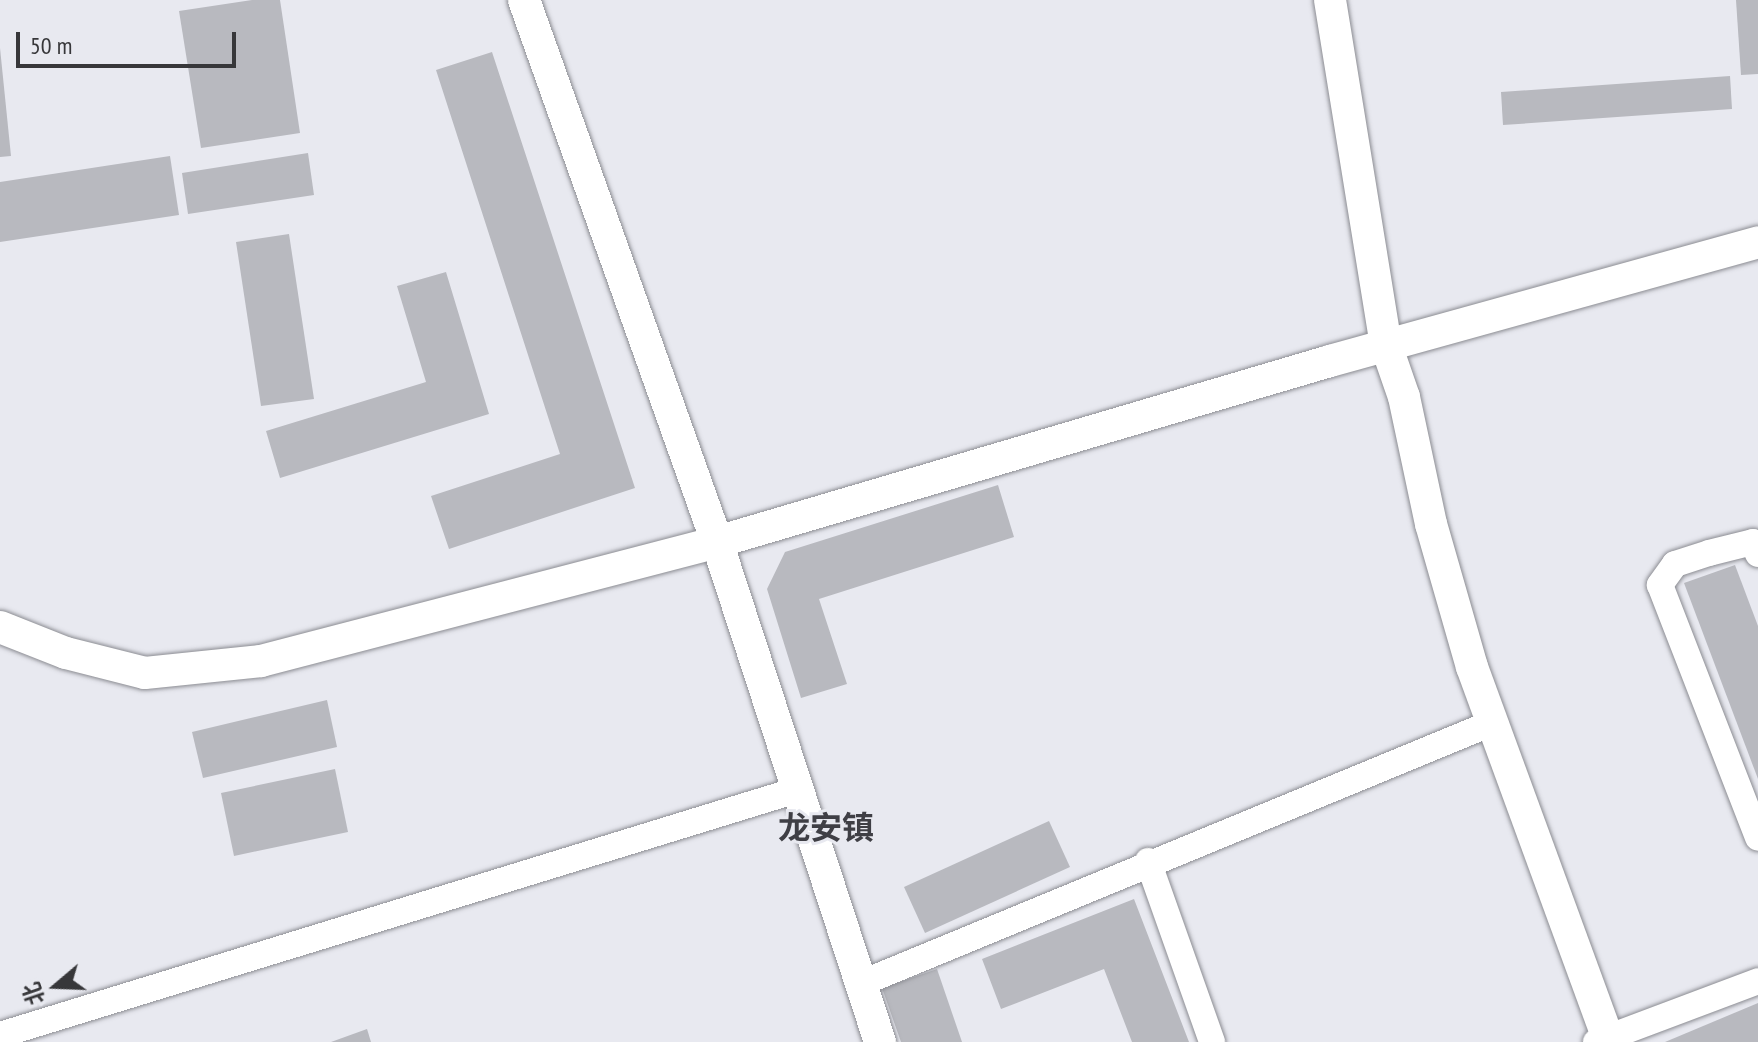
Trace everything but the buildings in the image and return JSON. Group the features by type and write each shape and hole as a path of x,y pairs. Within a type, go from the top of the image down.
{"street":[{"path":"524,0 717,542 880,1042"},
{"path":"1330,0 1386,345 1404,397 1431,524 1492,723 1604,1041 1758,981"},
{"path":"0,627 66,653 145,673 261,661 717,542 1386,345 1758,242"},
{"path":"1758,554 1753,542 1709,553 1675,564 1660,585 1758,838"},
{"path":"862,983 1148,861 1492,723"},
{"path":"0,1035 800,789"},
{"path":"1148,861 1212,1042"}],"district":[{"name":"龙安镇","path":"826,827"}]}
